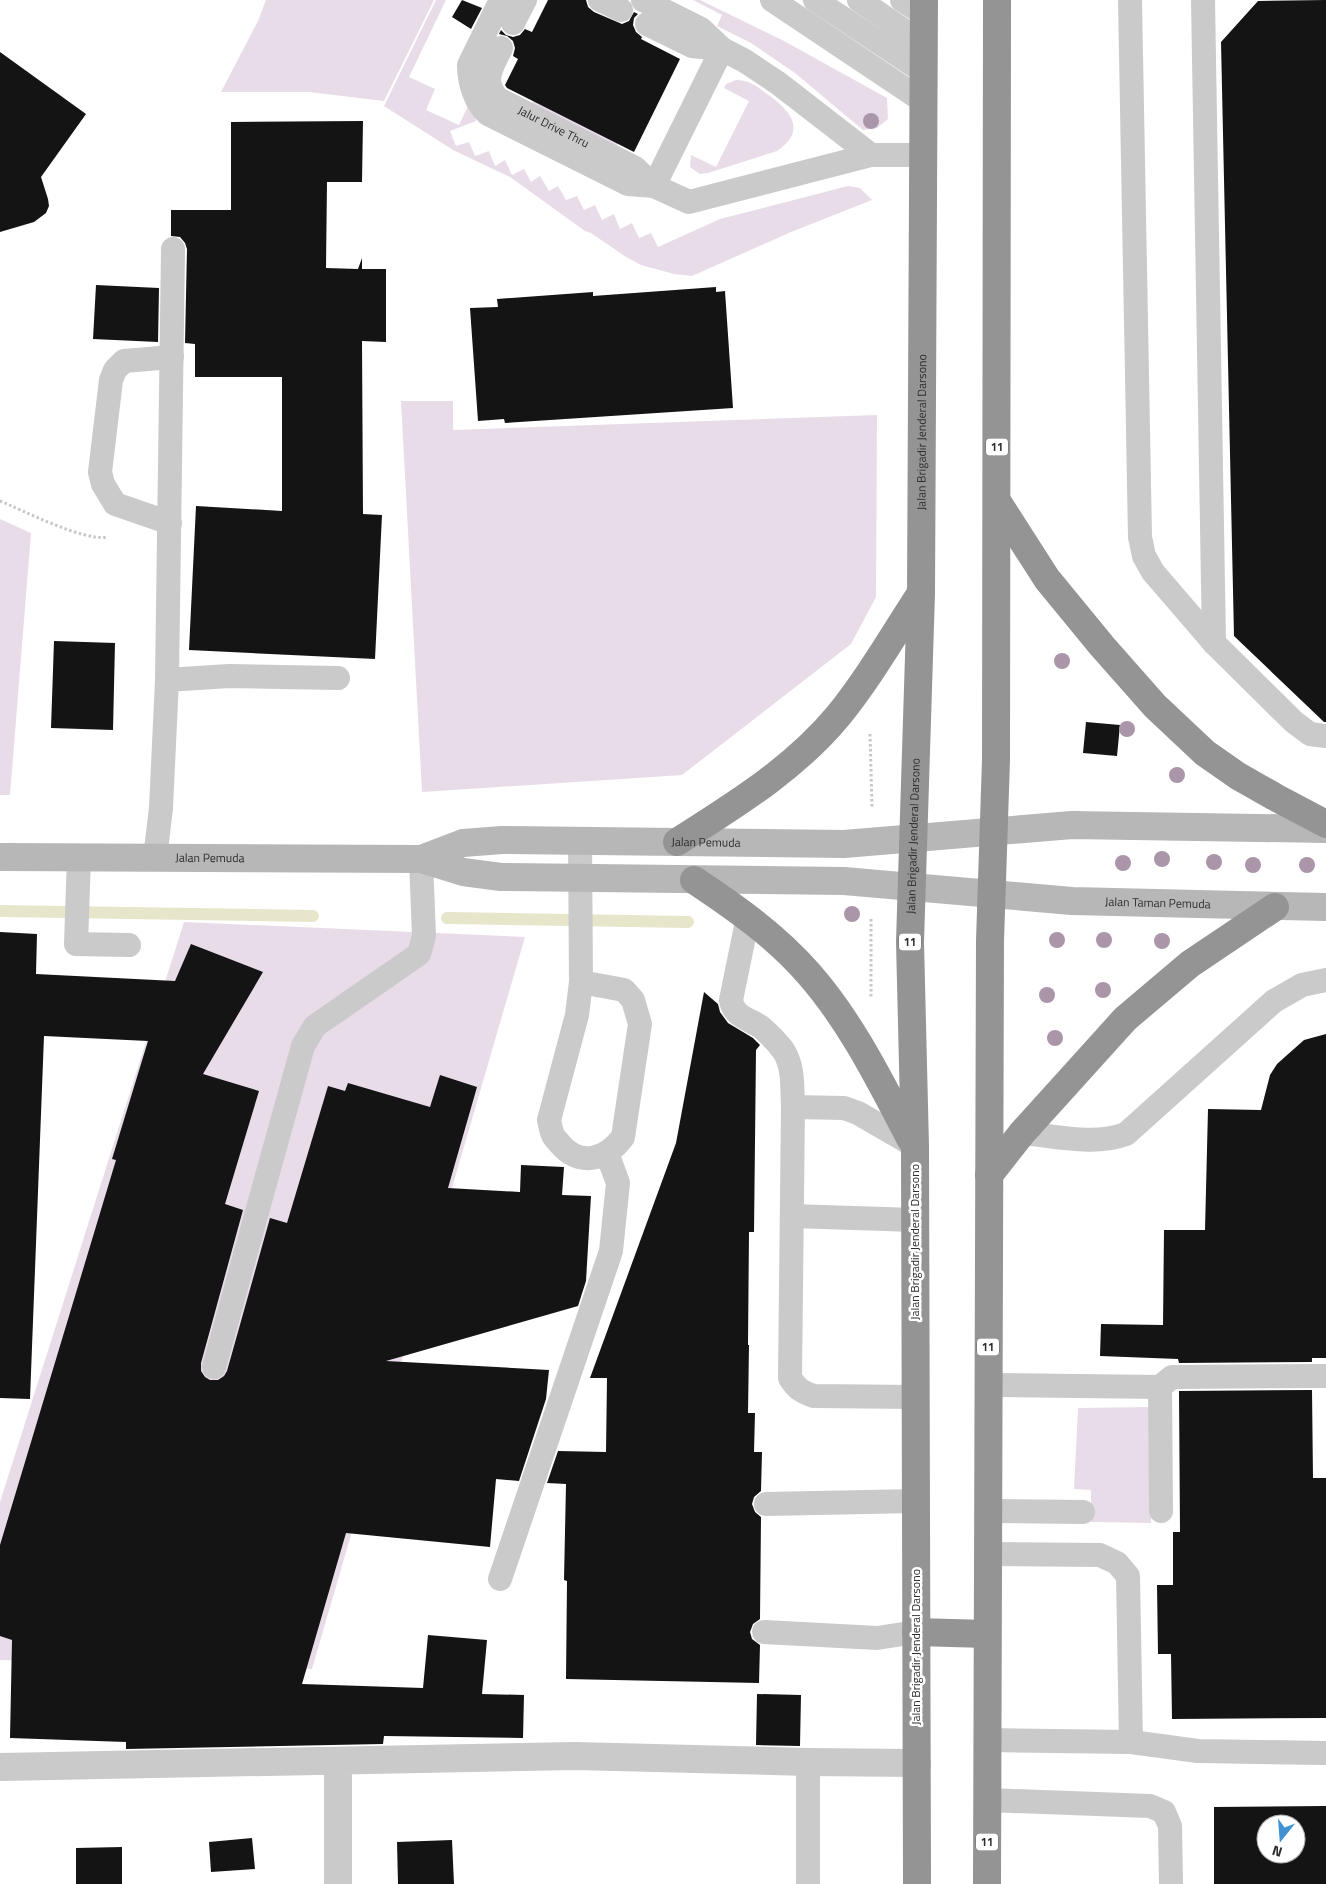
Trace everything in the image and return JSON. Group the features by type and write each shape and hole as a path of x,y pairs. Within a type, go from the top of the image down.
{"highway":[{"name":"11","path":"986,1884 989,1174 993,832 996,760 997,0"},
{"name":"Jalan Brigadir Jenderal Darsono","path":"917,5 924,44 920,593 910,942 915,1220 917,1884"},
{"path":"997,501 1047,579 1102,646 1155,706 1205,753 1274,797 1326,824"},
{"path":"677,842 774,777 807,748 838,715 867,675 920,593"},
{"path":"694,880 748,916 810,974 836,1008 879,1079 914,1146"},
{"path":"989,1174 1022,1133 1125,1019 1190,964 1274,907"},
{"path":"916,1632 987,1634"}],"street":[{"path":"993,832 1072,825 1326,829"},
{"name":"Jalan Pemuda","path":"421,859 463,843 502,840 844,844 913,840 993,832"},
{"name":"Jalan Pemuda","path":"0,857 421,859 463,872 502,877 844,881 992,894"},
{"name":"Jalan Taman Pemuda","path":"992,894 1072,901 1326,907"},
{"path":"0,1767 575,1756 917,1763"},
{"path":"338,1762 338,1884"}],"lane":[{"path":"501,0 469,66 469,74 476,96 483,109 488,114 628,184 654,186 688,202 871,155 923,155"},
{"path":"513,23 525,0"},
{"path":"600,0 621,10"},
{"path":"643,0 701,29 722,50"},
{"path":"772,0 923,101"},
{"path":"815,0 924,72"},
{"path":"859,0 924,44"},
{"path":"1130,0 1140,537 1144,556 1153,572 1214,643 1294,722 1310,734 1326,736"},
{"path":"1203,0 1214,643"},
{"path":"647,24 692,46 722,50 746,61 778,83 871,155"},
{"name":"Jalur Drive Thru","path":"501,48 488,82 490,89 498,99 635,168 654,186"},
{"path":"654,186 722,50"},
{"path":"155,858 168,680 173,249"},
{"path":"170,523 115,504 103,484 100,472 113,374 118,366 124,361 172,357"},
{"path":"168,680 229,676 338,678"},
{"path":"580,841 581,982 577,1015 549,1120 553,1135 572,1155 581,1159 593,1158 607,1152 616,1146 622,1137 640,1024 633,1000 624,990 581,982"},
{"path":"79,858 76,944 129,945"},
{"path":"214,1367 303,1046 315,1026 419,954 424,936 421,859"},
{"path":"748,916 731,1000 732,1007 738,1014 762,1028 784,1050 792,1072 794,1106 790,1378 795,1387 814,1396 916,1397"},
{"path":"1022,1133 1095,1140 1126,1134 1274,1001 1302,985 1326,980"},
{"path":"794,1106 844,1108 858,1113 914,1146"},
{"path":"500,1579 611,1251 618,1183 607,1152"},
{"path":"792,1216 915,1220"},
{"path":"988,1385 1160,1387 1172,1377 1326,1376"},
{"path":"1160,1387 1161,1511"},
{"path":"766,1504 916,1501"},
{"path":"987,1511 1082,1512"},
{"path":"988,1554 1100,1556 1117,1563 1128,1576 1131,1742"},
{"path":"764,1632 877,1638 916,1632"},
{"path":"986,1740 1131,1742 1198,1751 1326,1752"},
{"path":"808,1762 808,1884"},
{"path":"987,1800 1150,1806 1164,1812 1170,1826 1171,1884"}],"path":[{"path":"0,500 77,533 100,539 110,536 117,528 120,507"},
{"path":"870,727 872,816"},
{"path":"870,918 872,1006"}],"shaded area":[{"path":"266,0 434,0 384,101 309,92 221,92 258,21"},
{"path":"436,0 446,0 409,77 435,89 426,110 459,125 468,106 471,107 476,121 450,131 456,146 469,142 475,156 489,151 495,166 505,160 512,175 524,169 531,182 540,176 549,191 558,186 566,200 577,196 584,210 595,205 602,220 614,214 620,229 632,223 639,238 651,233 658,247 720,219 848,186 860,188 872,200 791,232 692,276 674,274 641,265 585,231 510,177 453,150 384,106"},
{"path":"693,0 700,0 784,41 887,98 888,119 877,128 863,130 795,73 751,43 717,26 722,15"},
{"path":"736,80 753,84 783,107 792,121 794,128 792,135 777,151 700,174 690,167 691,155 716,167 749,101 724,88 726,84"},
{"path":"534,100 619,142 617,146 532,103"},
{"path":"401,401 453,401 453,430 877,415 876,597 851,644 682,775 422,792"},
{"path":"0,519 31,533 10,795 0,795"},
{"path":"184,922 525,937 312,1669 0,1660 0,1502"},
{"path":"1151,1407 1151,1523 1091,1522 1091,1490 1074,1489 1078,1408"}],"building":[{"path":"462,0 482,8 471,29 452,17"},
{"path":"548,0 586,0 588,7 594,12 622,24 629,21 634,12 638,14 634,18 633,25 636,32 642,37 641,39 680,59 634,152 507,88 505,85 518,59 513,56 515,48 513,41 507,36 499,34 501,30 506,35 513,37 520,35 525,29 532,32"},
{"path":"1326,0 1326,722 1324,722 1234,636 1221,42 1258,1"},
{"path":"0,52 86,114 41,177 49,206 46,213 34,222 0,232"},
{"path":"363,121 362,182 327,182 326,268 358,269 362,258 362,269 386,269 386,342 362,341 363,514 382,515 375,659 189,650 196,506 282,511 282,377 195,377 195,344 185,343 187,249 180,237 171,236 171,210 231,210 231,122"},
{"path":"96,285 159,288 158,342 93,339"},
{"path":"716,287 716,292 725,291 733,408 505,423 504,419 478,421 470,308 498,307 497,299 593,292 593,296"},
{"path":"54,641 115,643 113,730 51,728"},
{"path":"1086,722 1120,725 1117,756 1083,753"},
{"path":"0,932 37,934 36,974 175,981 191,944 263,972 203,1074 259,1091 225,1204 243,1210 201,1363 201,1371 210,1380 218,1380 227,1371 270,1218 287,1223 328,1086 345,1091 348,1083 430,1107 440,1075 477,1087 448,1188 520,1192 521,1165 564,1167 562,1195 591,1196 586,1281 578,1306 386,1361 549,1370 546,1399 519,1481 496,1479 490,1547 346,1533 302,1684 423,1688 428,1635 487,1640 482,1694 524,1695 523,1738 384,1736 383,1744 126,1749 126,1742 10,1738 12,1640 0,1636 0,1545 116,1160 112,1159 148,1041 44,1036 30,1399 0,1398"},
{"path":"704,992 718,1004 720,1012 728,1023 753,1038 760,1045 756,1050 754,1232 749,1232 748,1345 748,1413 755,1413 754,1452 762,1452 761,1491 754,1497 752,1504 755,1512 761,1517 760,1619 753,1624 750,1632 752,1639 760,1645 759,1683 566,1679 567,1581 564,1580 566,1484 547,1483 558,1451 606,1452 607,1378 590,1378 676,1143"},
{"path":"1326,1034 1326,1358 1312,1358 1312,1362 1179,1363 1178,1359 1100,1356 1101,1324 1163,1325 1164,1230 1205,1230 1208,1109 1261,1110 1270,1075 1277,1064 1304,1040"},
{"path":"1312,1390 1313,1478 1326,1478 1326,1718 1172,1719 1171,1654 1158,1654 1157,1585 1173,1585 1173,1532 1180,1532 1179,1391"},
{"path":"757,1694 801,1695 800,1746 756,1745"},
{"path":"1326,1806 1326,1884 1214,1884 1214,1807"},
{"path":"252,1838 255,1869 211,1872 209,1842"},
{"path":"452,1840 454,1884 398,1884 397,1842"},
{"path":"122,1847 122,1884 76,1884 76,1848"}],"waterway":[{"path":"0,911 313,916"},
{"path":"447,918 688,922"}]}
